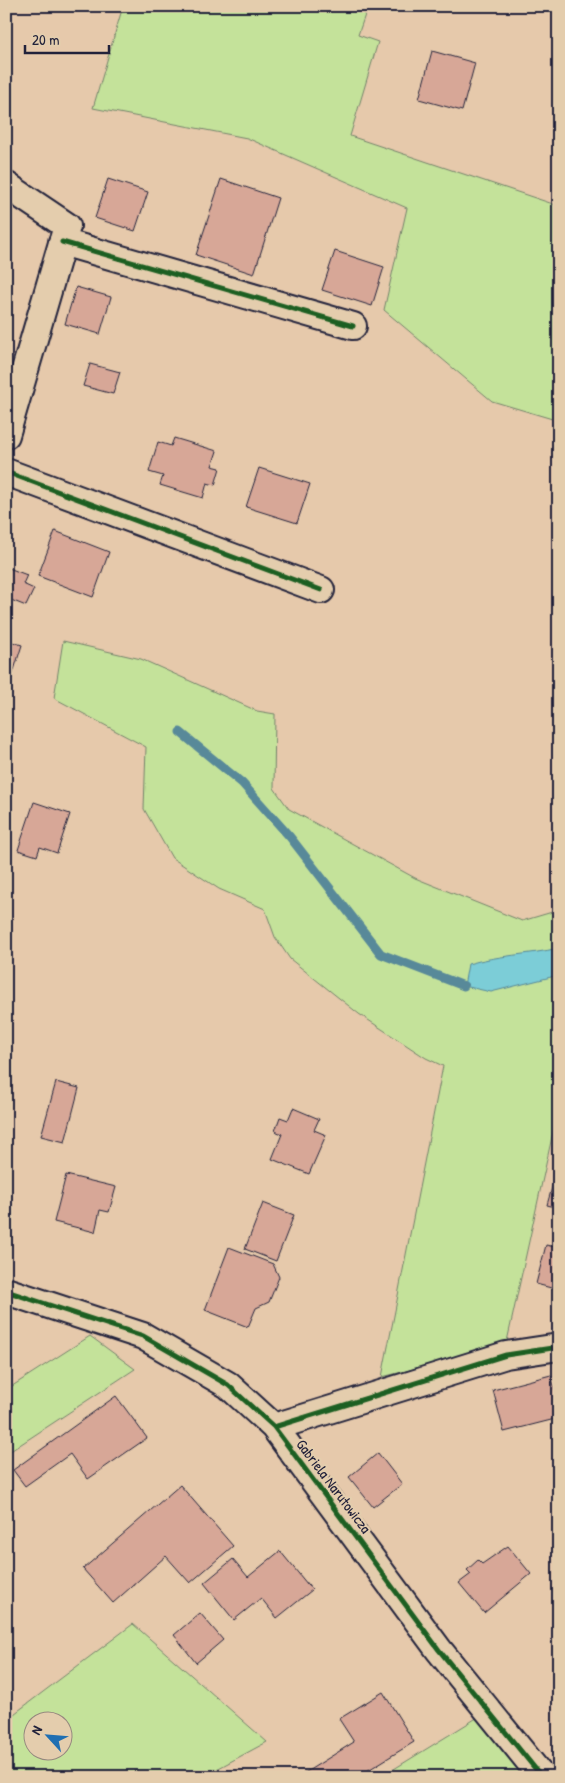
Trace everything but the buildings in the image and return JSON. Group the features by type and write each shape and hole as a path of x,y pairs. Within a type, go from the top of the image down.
{"street":[{"path":"6,185 67,226 6,435"},
{"path":"62,242 353,326"},
{"path":"6,472 321,590"},
{"name":"Gabriela Narutowicza","path":"6,1291 144,1336 228,1385 274,1427 439,1650 542,1777"},
{"path":"274,1427 506,1355 559,1347"}],"green space":[{"path":"123,6 368,6 358,35 378,42 350,136 559,206 559,421 492,401 384,310 407,208 247,138 93,108"},
{"path":"63,641 141,659 257,711 275,714 274,788 289,809 415,878 522,921 559,910 559,1114 557,1114 506,1346 382,1377 443,1066 426,1058 359,1014 290,959 275,937 265,909 219,889 172,858 144,809 146,747 54,698"},
{"path":"90,1336 135,1369 6,1454 6,1390"},
{"path":"133,1624 267,1742 202,1777 6,1777 6,1720"},
{"path":"488,1711 542,1777 381,1777"}],"water":[{"path":"559,948 559,975 491,992 464,986 468,964"}],"waterway":[{"path":"180,732 242,783 290,837 381,954 464,986"}],"cycle path":[{"path":"62,242 353,326"},
{"path":"6,472 321,590"},
{"path":"6,1291 143,1336 228,1385 274,1427 439,1650 542,1777"},
{"path":"274,1427 506,1355 559,1347"}]}
